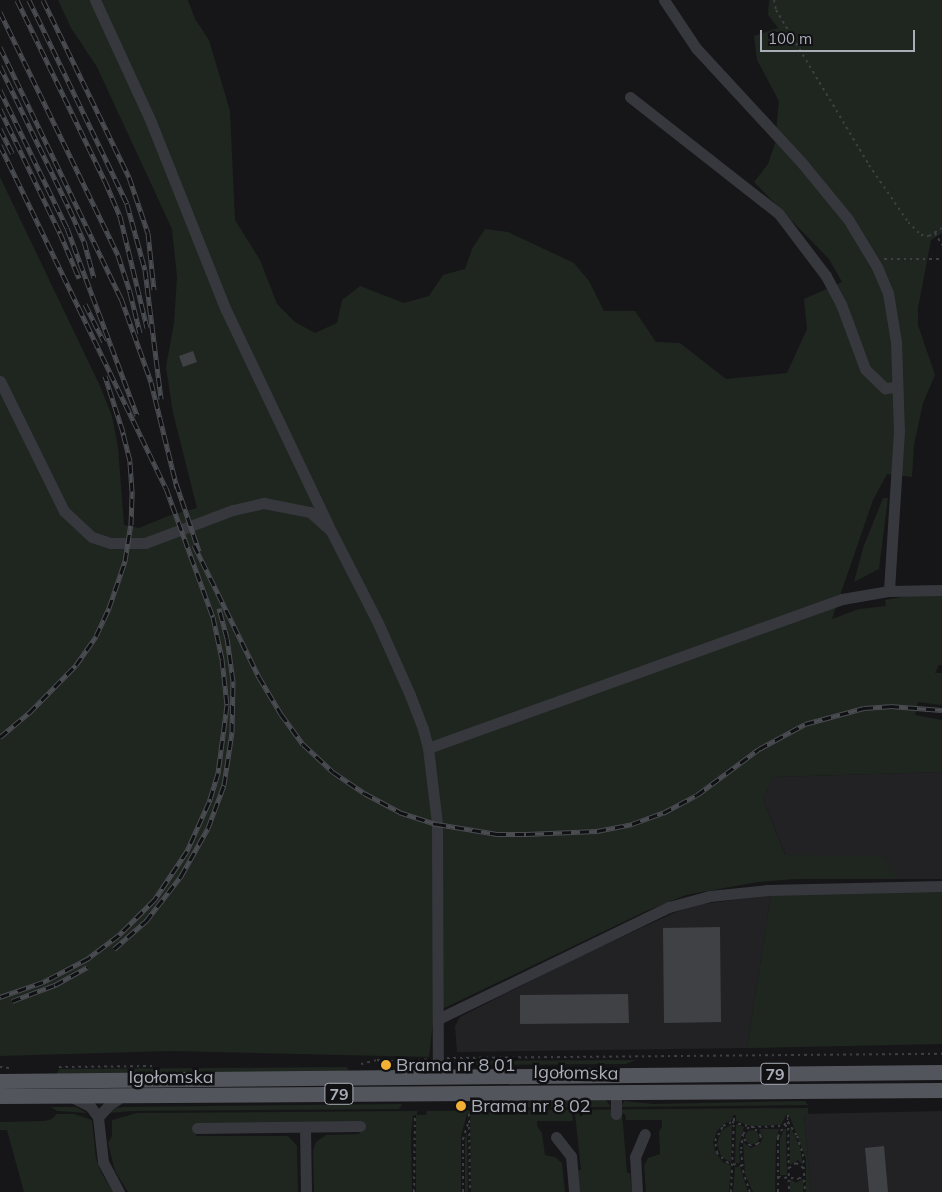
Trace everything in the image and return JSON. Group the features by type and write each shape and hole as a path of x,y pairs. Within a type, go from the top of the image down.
{"main road":[{"name":"Igołomska","path":"0,1081 905,1072 942,1070"},
{"path":"907,1090 942,1094"},
{"name":"Igołomska","path":"0,1096 942,1090"}],"lane":[{"path":"95,0 151,122 226,310 331,531 378,623 424,729 437,824 438,1077"},
{"path":"664,0 696,48 802,163 848,219 872,258 888,293 896,342 896,387 899,431 889,591"},
{"path":"630,97 779,214 826,276 841,304 865,369 885,388 896,387"},
{"path":"0,381 64,511 92,537 111,542 145,543 233,510 264,503 310,512 331,531"},
{"path":"428,748 842,599 889,591 942,590"},
{"path":"438,1019 669,907 710,896 768,890 942,886"},
{"path":"616,1092 616,1114"},
{"path":"70,1096 90,1106 98,1117 103,1162 108,1176 119,1192"},
{"path":"98,1117 109,1105 124,1096"},
{"path":"197,1128 360,1126"},
{"path":"305,1127 306,1192"},
{"path":"637,1192 635,1157 645,1134"},
{"path":"556,1136 571,1156 574,1192"}],"path":[{"path":"774,0 776,10 869,165 908,222 921,235 929,236 942,228"},
{"path":"935,233 942,245"},
{"path":"872,258 942,259"},
{"path":"447,1058 942,1054"},
{"path":"362,1064 377,1060 405,1062 434,1058"},
{"path":"469,1114 470,1192"},
{"path":"414,1192 415,1115"},
{"path":"731,1192 734,1116"},
{"path":"788,1118 789,1192"},
{"path":"778,1192 778,1137 788,1118"},
{"path":"788,1118 802,1148 805,1192"},
{"path":"463,1192 463,1139 469,1122"},
{"path":"742,1166 733,1165 721,1158 715,1144 721,1128 734,1122 751,1127 788,1126"},
{"path":"750,1192 742,1166 743,1138 751,1127"},
{"path":"743,1138 749,1145 758,1144 760,1134 751,1127"},
{"path":"788,1170 796,1163 805,1170"},
{"path":"778,1177 801,1179 805,1170"}],"shaded area":[{"path":"58,0 188,0 195,19 209,40 230,111 235,220 260,260 277,304 295,322 315,333 337,323 342,300 360,286 404,303 429,296 443,275 465,269 472,249 485,229 508,232 574,263 589,281 604,311 635,311 656,342 680,343 726,379 787,373 807,329 804,299 842,282 829,259 754,182 768,164 775,143 779,101 757,60 754,36 778,28 768,15 769,0 942,0 942,233 931,240 918,308 918,325 935,375 923,403 914,445 912,477 887,474 873,500 832,619 859,609 886,606 885,600 913,595 942,595 942,665 939,665 935,673 942,673 942,705 918,702 915,715 942,720 942,772 773,777 763,799 785,855 882,856 898,879 795,879 758,882 686,895 644,912 434,1013 429,1057 171,1051 0,1056 0,177 100,386 112,416 118,447 124,525 139,528 168,516 197,508 173,413 166,367 174,323 177,277 172,229 97,67 71,28"},
{"path":"883,498 888,498 879,569 854,582 863,548"},
{"path":"942,772 942,879 795,879 763,799 773,777"},
{"path":"913,891 942,892 942,1044 747,1048 771,895"},
{"path":"771,895 747,1048 457,1052 455,1026 460,1017 578,957 676,912 703,904"},
{"path":"636,1060 626,1064 465,1065 452,1061"},
{"path":"346,1067 349,1070 57,1074 59,1069"},
{"path":"582,1098 606,1100 611,1107 479,1108 475,1104"},
{"path":"624,1101 654,1104 805,1101 808,1105 621,1107"},
{"path":"402,1104 399,1109 132,1111 109,1113 116,1108 123,1107"},
{"path":"51,1107 76,1107 87,1113 57,1111"},
{"path":"808,1108 808,1114 804,1115 811,1192 806,1192 806,1159 789,1115 786,1115 781,1125 751,1126 736,1121 736,1115 733,1115 732,1120 724,1124 717,1131 713,1142 715,1152 723,1162 731,1166 729,1192 646,1192 644,1166 648,1158 660,1154 659,1132 662,1120 626,1120 625,1114 622,1114 627,1173 630,1173 632,1192 579,1192 578,1170 581,1170 575,1114 572,1114 573,1121 537,1121 537,1126 542,1133 545,1155 555,1157 562,1163 565,1192 471,1192 470,1114 467,1114 461,1136 461,1192 416,1192 416,1115 413,1115 411,1134 412,1192 314,1192 313,1150 316,1142 326,1135 359,1134 360,1131 196,1132 196,1136 288,1136 297,1146 298,1192 128,1192 115,1171 108,1143 112,1136 112,1120 137,1113 417,1111 417,1115 426,1115 427,1111"},
{"path":"942,1111 942,1192 811,1192 804,1114"},
{"path":"57,1114 74,1114 92,1120 96,1159 102,1174 113,1192 24,1192 7,1130 0,1130 0,1122 44,1121 52,1119"},
{"path":"732,1124 731,1163 721,1156 717,1144 721,1131"},
{"path":"736,1124 744,1127 739,1146 740,1163 735,1163"},
{"path":"790,1126 800,1147 803,1165 798,1160 790,1165"},
{"path":"759,1129 779,1129 776,1142 775,1192 753,1192 745,1174 743,1142 751,1148 760,1144 763,1137"},
{"path":"784,1129 786,1129 787,1175 780,1175 780,1139"},
{"path":"467,1130 468,1192 465,1192 465,1140"},
{"path":"752,1130 757,1132 759,1137 757,1142 752,1144 747,1142 745,1137 747,1132"},
{"path":"735,1167 740,1167 748,1192 733,1192"},
{"path":"804,1178 803,1192 790,1192 790,1179 796,1183"}],"building":[{"path":"193,351 197,362 183,367 179,356"},
{"path":"720,927 721,1022 664,1023 663,928"},
{"path":"628,994 629,1023 520,1024 520,995"},
{"path":"884,1146 888,1192 869,1192 865,1148"}],"railway":[{"path":"17,0 105,181 120,216 147,328"},
{"path":"29,0 127,204 145,270 161,399"},
{"path":"43,0 129,177 148,233 154,290"},
{"path":"0,12 118,255 130,292 140,333"},
{"path":"0,47 121,298 151,382 177,488"},
{"path":"0,66 84,241 94,278"},
{"path":"0,90 67,228 137,415"},
{"path":"0,109 60,233 79,278"},
{"path":"0,129 12,153"},
{"path":"0,145 166,488 213,617 222,659 227,705 218,773 209,802 187,851 155,899 119,935 89,958 43,982 0,997"},
{"path":"85,304 104,342"},
{"path":"0,737 29,713 76,665 96,636 109,608 125,561 131,525 132,491 130,461 105,376"},
{"path":"176,483 199,551"},
{"path":"194,545 259,677 281,714 303,744 333,772 364,793 399,812 437,824 497,834 597,831 632,824 663,813 697,795 759,749 805,724 864,708 890,706 942,710"},
{"path":"114,949 146,921 181,876 208,828 224,785 232,732 233,681 227,638 219,608"},
{"path":"12,1001 55,985 87,967"}],"place":[{"name":"Brama nr 8 01","path":"386,1065"},
{"name":"Brama nr 8 02","path":"461,1106"}]}
